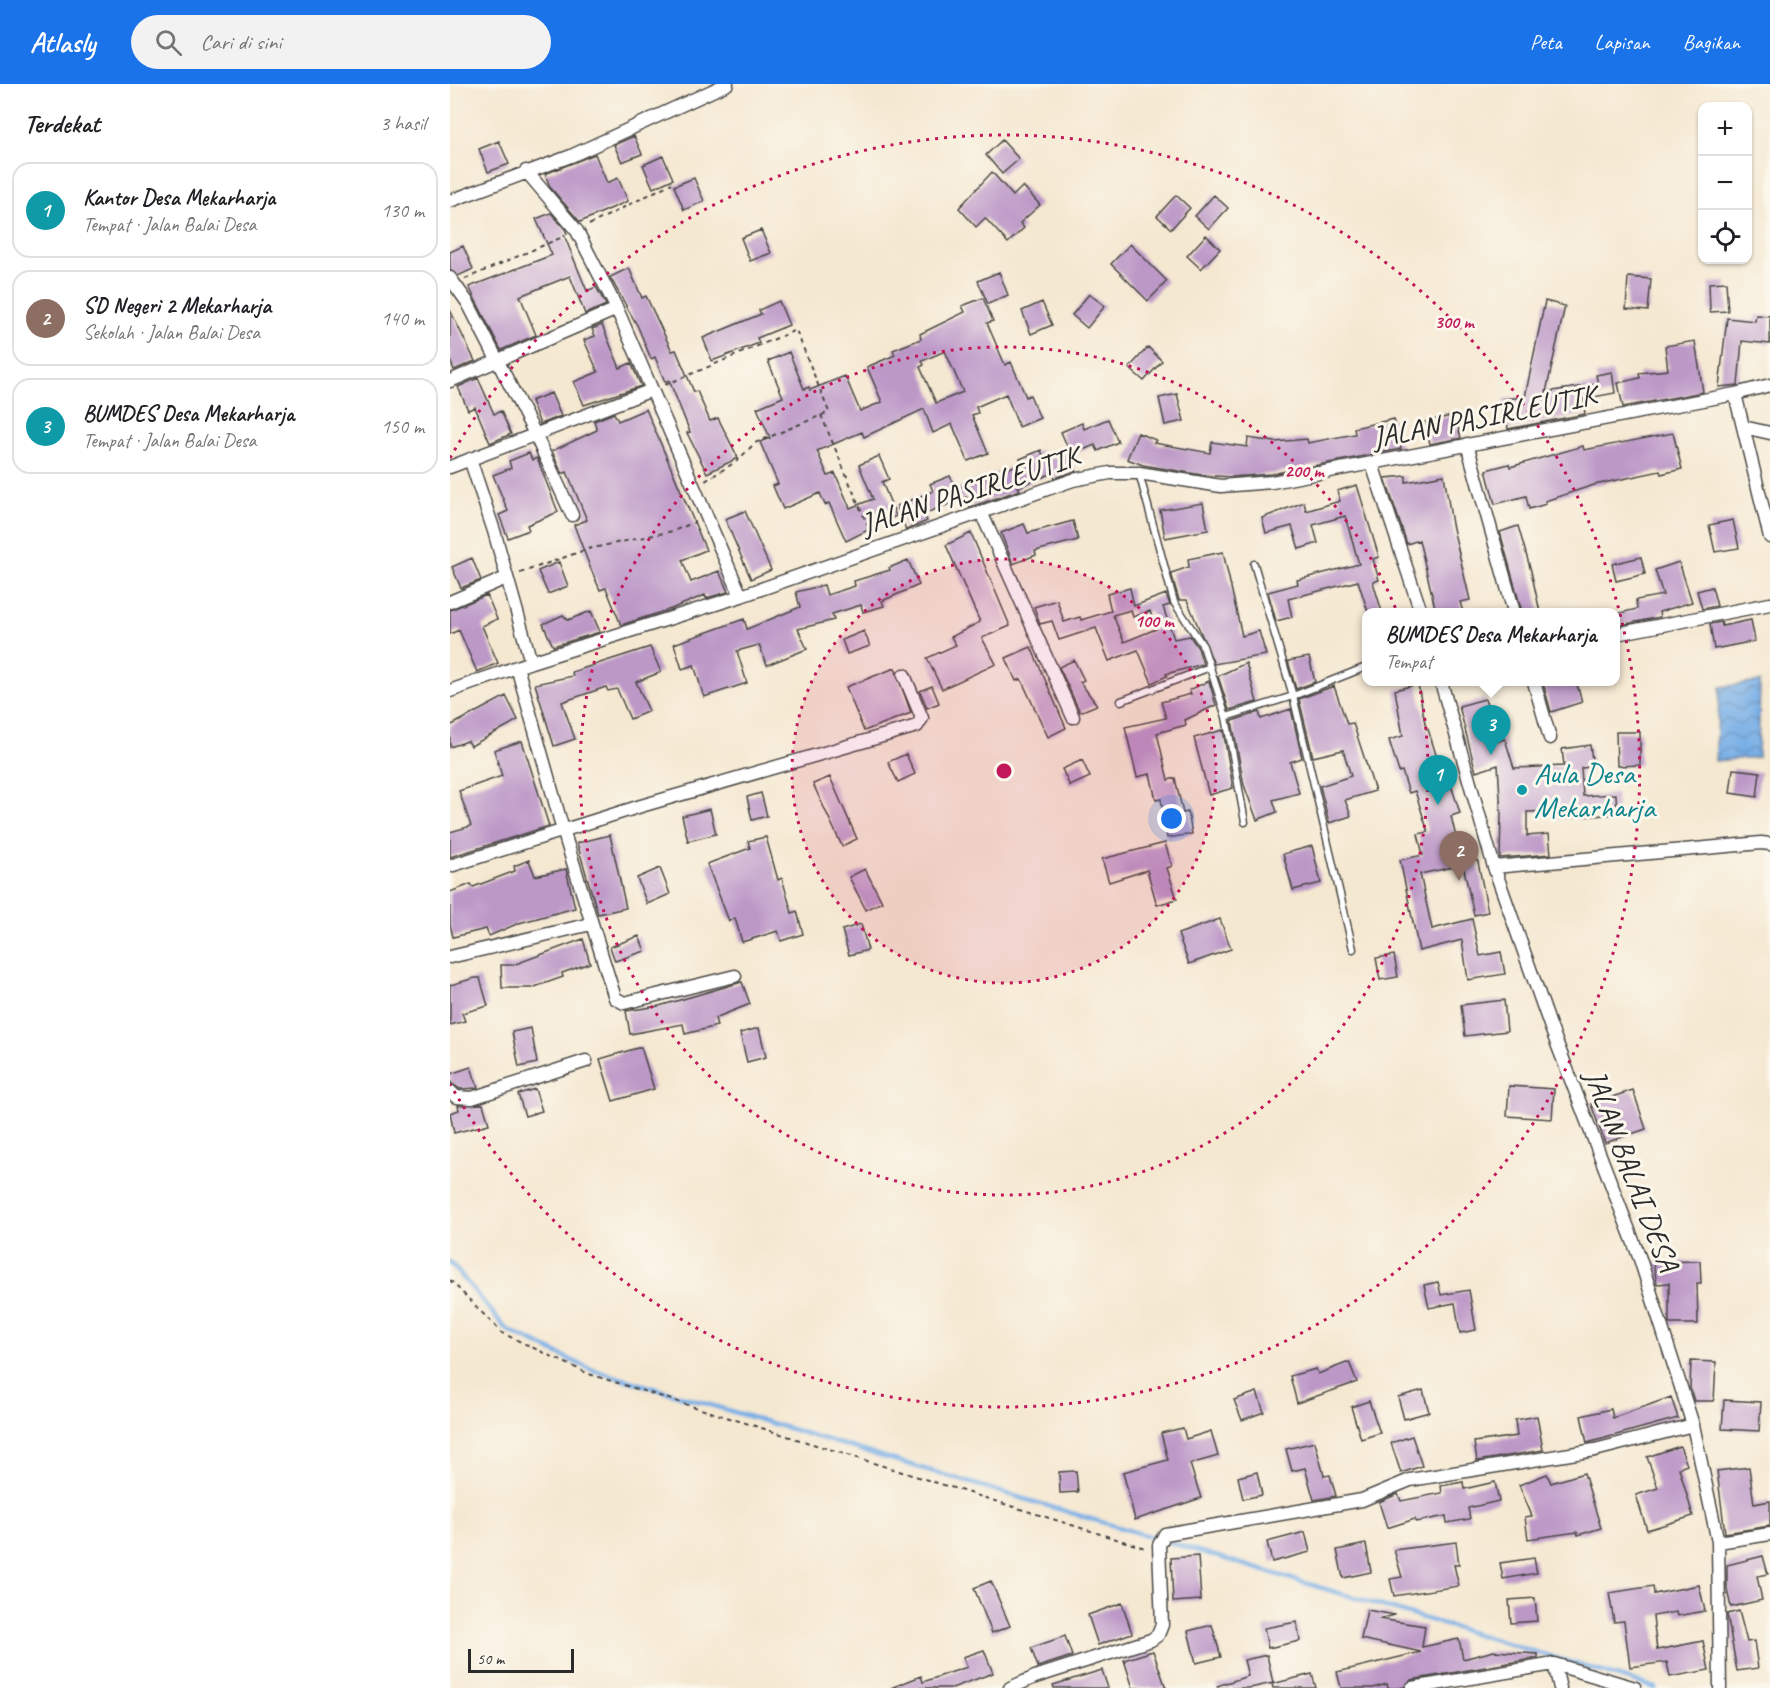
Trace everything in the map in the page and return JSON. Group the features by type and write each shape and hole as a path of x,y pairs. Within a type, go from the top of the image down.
{"street":[{"path":"450,201 591,147 727,84"},
{"path":"526,171 577,231 617,309 696,487 741,596"},
{"path":"450,278 468,303 535,434 572,515"},
{"path":"450,381 617,309"},
{"name":"JALAN PASIRLEUTIK","path":"450,690 741,596 1073,480 1110,473 1139,473 1221,486 1272,482 1735,394 1770,385"},
{"path":"450,467 652,390"},
{"path":"1735,394 1770,537"},
{"path":"1743,427 1770,433"},
{"path":"1467,444 1513,608"},
{"path":"470,459 494,531 531,662"},
{"path":"1372,464 1420,608"},
{"path":"981,512 1073,717"},
{"path":"450,602 506,578"},
{"path":"1620,633 1770,604"},
{"path":"517,667 562,830 612,994 620,1002 735,975"},
{"path":"450,866 562,830 917,726 922,718 904,675"},
{"name":"JALAN BALAI DESA","path":"1442,686 1494,867 1551,1028 1640,1259 1693,1425 1718,1542 1720,1688"},
{"path":"1535,686 1551,738"},
{"path":"1494,867 1770,844"},
{"path":"450,957 591,924"},
{"path":"450,1091 456,1097 472,1098 586,1061"},
{"path":"1010,1688 1035,1677 1151,1640 1158,1635 1162,1625 1161,1544 1362,1500 1410,1480 1595,1450 1693,1425"},
{"path":"1718,1542 1770,1534"},
{"path":"1412,1688 1554,1664 1635,1688"},
{"path":"1554,1664 1560,1688"}],"lane":[{"path":"1139,473 1174,602 1203,646 1226,717 1245,822"},
{"path":"1254,564 1293,696 1353,949"},
{"path":"1121,701 1210,668"},
{"path":"1226,717 1293,696 1362,669"}],"path":[{"path":"652,390 796,330 830,412 755,442 737,461 696,487"},
{"path":"821,415 877,547"},
{"path":"506,578 588,549 673,531 707,517"},
{"path":"450,1280 502,1333 589,1374 1161,1544"}],"water":[{"path":"1760,682 1758,757 1715,761 1720,687"}],"building":[{"path":"634,136 642,154 622,162 614,145"},
{"path":"1002,140 1019,159 1002,174 986,155"},
{"path":"499,141 509,164 488,172 479,149"},
{"path":"595,154 607,183 618,178 628,201 580,222 550,187 545,174"},
{"path":"663,156 673,179 653,188 643,165"},
{"path":"992,172 1013,196 1023,186 1040,205 1020,223 1024,228 1008,243 985,218 976,227 959,208"},
{"path":"694,178 704,201 684,210 674,186"},
{"path":"1176,195 1190,208 1171,229 1157,216"},
{"path":"1214,195 1228,208 1209,229 1195,216"},
{"path":"551,213 565,229 567,234 564,235 587,291 596,287 606,305 585,314 570,276 520,296 536,335 501,350 469,287 552,255 536,219"},
{"path":"761,230 771,253 750,261 741,238"},
{"path":"1206,235 1220,249 1201,269 1187,256"},
{"path":"1130,244 1167,281 1148,301 1111,264"},
{"path":"463,246 473,269 458,276 450,270 450,252"},
{"path":"629,268 642,298 646,296 672,351 676,350 694,392 697,391 710,421 718,418 738,458 707,473 687,433 690,432 669,380 665,382 655,357 651,359 638,327 610,277"},
{"path":"999,272 1008,295 988,304 978,281"},
{"path":"1628,277 1651,279 1648,311 1626,309"},
{"path":"1726,282 1728,311 1710,312 1709,283"},
{"path":"1089,294 1105,306 1087,328 1072,315"},
{"path":"983,298 993,321 987,323 1005,365 1011,362 1026,397 1030,395 1040,418 1019,427 1006,394 976,407 978,413 972,415 988,453 968,461 952,424 933,433 924,409 864,437 862,432 817,451 828,476 835,473 850,508 873,499 859,465 879,456 889,479 882,482 896,516 846,541 829,503 825,505 820,493 783,509 773,486 778,484 760,442 770,438 757,408 783,397 768,361 789,352 804,389 809,387 810,390 845,376 860,411 882,402 867,367 895,355 893,350 921,339 920,334 965,312 962,306","holes":["945,351 963,392 936,403 920,367 924,365 922,361"]},
{"path":"779,301 789,325 757,338 759,343 712,361 703,338 761,314 759,310"},
{"path":"1545,301 1565,306 1546,392 1598,384 1596,375 1612,372 1615,393 1583,399 1585,414 1508,429 1503,399 1525,397"},
{"path":"1042,302 1052,325 1031,334 1022,311"},
{"path":"450,310 475,361 454,370 450,360"},
{"path":"1756,315 1770,316 1770,344 1742,341 1738,385 1719,387 1727,318 1755,321"},
{"path":"602,325 620,368 631,363 641,386 584,405 574,382 598,372 584,340 595,336 592,329"},
{"path":"1695,341 1703,392 1623,407 1618,383 1640,378 1639,373 1668,370 1665,346"},
{"path":"1148,347 1162,361 1144,381 1129,368"},
{"path":"478,378 494,414 501,411 511,434 490,443 475,407 468,410 458,387"},
{"path":"551,393 561,416 540,424 531,401"},
{"path":"1177,394 1184,421 1165,425 1159,398"},
{"path":"646,409 706,550 682,560 691,582 719,571 728,592 706,598 705,595 621,625 606,588 600,590 590,567 574,525 587,520 567,472 562,474 552,451 597,430 594,421 614,413 618,421"},
{"path":"1455,415 1461,438 1430,444 1425,422"},
{"path":"1108,419 1118,442 1098,451 1095,445 1071,455 1061,432 1082,423 1084,429"},
{"path":"1394,419 1401,449 1271,474 1231,477 1202,475 1143,465 1127,459 1138,433 1156,440 1154,443 1210,453 1212,442 1247,447 1248,438 1275,442 1307,439 1308,443 1355,434 1354,428"},
{"path":"1673,433 1682,469 1661,474 1660,471 1594,485 1545,501 1546,504 1529,509 1526,496 1495,504 1486,470 1509,464 1510,467 1583,446 1584,450"},
{"path":"1041,450 1045,461 1068,452 1076,471 1055,478 1053,473 1018,487 1020,490 970,507 966,497 924,514 927,521 906,530 897,506 933,491 930,484 950,476 956,489 1022,463 1020,459"},
{"path":"529,453 532,460 537,458 558,512 527,525 529,530 508,538 499,515 508,511 493,475 511,468 509,461"},
{"path":"1444,475 1452,524 1470,600 1460,602 1462,608 1435,608 1419,540 1407,544 1385,478 1406,476 1406,482"},
{"path":"1357,485 1379,557 1373,559 1379,580 1373,582 1381,608 1367,608 1358,581 1288,599 1292,617 1276,621 1268,592 1298,584 1297,580 1359,564 1345,516 1313,525 1318,543 1299,549 1292,526 1266,533 1262,518 1304,502 1306,511 1340,501 1337,491"},
{"path":"1203,503 1208,530 1165,538 1160,510"},
{"path":"745,511 771,570 751,579 725,519"},
{"path":"1733,520 1739,548 1715,552 1709,525"},
{"path":"1073,521 1078,540 1035,551 1036,555 1013,564 1001,533 1024,524 1028,533"},
{"path":"1518,526 1539,608 1521,608 1500,532"},
{"path":"971,533 1010,626 982,638 996,664 942,689 927,658 956,645 951,637 980,622 946,545"},
{"path":"1223,552 1242,636 1259,631 1266,655 1214,664 1187,600 1179,600 1171,573 1189,567 1188,559"},
{"path":"1641,557 1645,574 1616,581 1612,564"},
{"path":"472,558 481,580 461,588 452,567"},
{"path":"908,560 919,585 882,601 884,606 863,612 861,605 832,614 834,620 798,629 807,649 767,665 759,645 737,651 747,683 704,697 694,665 682,669 674,644 744,619 747,629 800,607 796,592 824,585 827,595 855,586 854,581 890,570 889,568"},
{"path":"559,562 568,586 548,594 538,571"},
{"path":"1679,562 1692,602 1659,612 1660,617 1620,625 1620,613 1637,609 1636,600 1663,595 1655,570"},
{"path":"1712,587 1717,606 1702,609 1697,591"},
{"path":"1130,588 1134,606 1166,594 1170,605 1163,607 1174,639 1190,636 1198,648 1203,664 1166,674 1167,676 1152,683 1138,650 1109,661 1096,628 1059,640 1052,621 1040,624 1034,607 1057,600 1064,622 1080,617 1081,620 1111,611 1107,594","holes":["1131,610 1133,617 1150,611 1156,629 1124,642 1113,615"]},
{"path":"487,595 497,619 482,626 498,663 477,672 459,630 450,634 450,610"},
{"path":"591,611 600,632 553,646 543,624 563,615 568,620"},
{"path":"1751,620 1755,641 1714,649 1710,624 1721,622 1722,626"},
{"path":"864,631 870,646 847,654 842,640"},
{"path":"650,647 661,672 636,682 649,711 630,719 617,689 608,691 606,687 562,702 575,739 554,746 535,684 573,676 572,672"},
{"path":"1031,647 1066,728 1048,737 1021,679 1016,681 1006,658"},
{"path":"1309,657 1315,682 1296,689 1288,661"},
{"path":"1074,660 1084,680 1080,682 1097,705 1080,712 1059,667"},
{"path":"1246,663 1257,702 1229,710 1218,676"},
{"path":"895,668 911,713 864,731 846,687"},
{"path":"1209,681 1216,705 1185,720 1186,725 1157,733 1168,780 1175,778 1183,813 1188,812 1192,834 1167,838 1161,799 1156,800 1150,774 1137,777 1125,727 1166,718 1161,702 1191,694 1189,690"},
{"path":"932,686 939,703 927,708 920,691"},
{"path":"1334,686 1347,724 1353,723 1375,791 1345,800 1351,816 1329,823 1320,786 1351,776 1343,750 1313,757 1299,699"},
{"path":"1418,686 1426,729 1428,729 1438,761 1428,764 1436,790 1451,785 1460,813 1451,816 1459,850 1475,847 1488,912 1474,915 1463,865 1420,874 1432,929 1472,919 1480,956 1501,952 1505,974 1468,980 1462,940 1419,951 1400,860 1423,855 1418,834 1428,832 1415,791 1409,793 1402,771 1399,772 1389,740 1403,736 1395,690"},
{"path":"1544,686 1577,686 1582,702 1551,712"},
{"path":"506,696 518,720 471,746 468,741 450,747 450,726"},
{"path":"1485,699 1498,741 1505,739 1514,768 1564,766 1562,749 1590,745 1593,767 1581,768 1583,796 1616,794 1617,814 1556,819 1556,811 1527,812 1527,836 1549,834 1551,854 1500,858 1501,814 1498,765 1476,772 1459,706"},
{"path":"1291,709 1302,758 1290,762 1299,793 1273,800 1277,812 1257,820 1244,785 1232,721 1259,712 1261,719"},
{"path":"1223,730 1233,788 1209,795 1194,738"},
{"path":"1616,732 1640,732 1640,765 1617,766"},
{"path":"522,741 549,826 450,857 450,832 471,826 459,791 502,776 494,750"},
{"path":"906,754 915,774 898,782 888,762"},
{"path":"1082,760 1090,777 1070,786 1062,769"},
{"path":"1733,769 1760,772 1757,797 1730,793"},
{"path":"830,777 857,839 842,846 813,784"},
{"path":"761,793 767,816 752,820 747,797"},
{"path":"710,809 716,834 688,841 682,816"},
{"path":"610,835 626,908 598,914 577,843"},
{"path":"766,837 778,880 782,878 792,913 797,911 803,934 781,941 778,931 742,942 735,918 729,921 707,864 750,848 748,841"},
{"path":"1165,843 1172,866 1167,868 1177,899 1157,905 1147,870 1109,882 1102,859"},
{"path":"1312,846 1321,883 1293,890 1283,854"},
{"path":"529,860 535,876 566,869 575,908 519,923 489,936 486,929 453,937 450,924 450,892 471,884 473,887 515,871 514,866"},
{"path":"660,868 670,894 647,904 637,878"},
{"path":"865,869 882,902 866,910 849,877"},
{"path":"1220,919 1231,949 1189,964 1178,934"},
{"path":"861,924 868,950 849,955 842,930"},
{"path":"639,936 645,951 615,961 610,947"},
{"path":"583,939 590,963 562,973 563,977 532,988 502,988 501,965 513,965"},
{"path":"1394,955 1398,977 1380,980 1376,958"},
{"path":"480,978 488,1006 462,1013 465,1021 450,1025 450,985"},
{"path":"742,982 750,1004 715,1018 717,1026 685,1034 683,1024 630,1034 626,1011 659,1006"},
{"path":"1504,1000 1507,1031 1465,1036 1461,1005"},
{"path":"531,1028 537,1063 519,1067 512,1032"},
{"path":"759,1028 766,1057 747,1062 740,1033"},
{"path":"641,1047 654,1089 613,1101 600,1059"},
{"path":"471,1067 478,1088 460,1089 451,1083 450,1074"},
{"path":"1509,1086 1554,1089 1552,1119 1507,1116"},
{"path":"535,1089 542,1111 525,1116 518,1094"},
{"path":"1633,1090 1646,1129 1605,1143 1591,1104"},
{"path":"483,1104 489,1124 454,1133 450,1113 459,1110 458,1105"},
{"path":"1700,1261 1701,1283 1697,1283 1698,1324 1669,1324 1669,1283 1657,1284 1653,1262"},
{"path":"1438,1282 1441,1295 1469,1290 1476,1330 1460,1333 1455,1303 1429,1308 1424,1285"},
{"path":"1691,1361 1716,1362 1714,1401 1694,1401 1690,1388"},
{"path":"1349,1362 1357,1382 1297,1403 1290,1376 1316,1369 1318,1374"},
{"path":"1423,1390 1429,1412 1404,1419 1398,1397"},
{"path":"1257,1392 1264,1412 1242,1420 1234,1400"},
{"path":"1671,1397 1678,1418 1587,1443 1581,1416 1611,1409 1613,1418"},
{"path":"1724,1400 1761,1402 1759,1431 1722,1429"},
{"path":"1369,1401 1380,1433 1361,1439 1351,1407"},
{"path":"1537,1416 1543,1450 1477,1461 1474,1442 1517,1436 1515,1420"},
{"path":"1183,1428 1186,1439 1211,1431 1218,1456 1190,1464 1201,1498 1135,1520 1123,1472 1168,1460 1161,1433"},
{"path":"1412,1436 1422,1466 1401,1473 1391,1443"},
{"path":"1315,1442 1324,1476 1330,1475 1336,1496 1314,1500 1305,1468 1292,1471 1286,1449"},
{"path":"1680,1446 1687,1465 1679,1468 1693,1516 1647,1530 1636,1495 1658,1488 1647,1457"},
{"path":"1749,1467 1754,1504 1770,1501 1770,1526 1725,1533 1717,1471"},
{"path":"1076,1471 1078,1492 1060,1493 1059,1472"},
{"path":"1257,1472 1262,1495 1243,1499 1238,1477"},
{"path":"1584,1473 1601,1528 1578,1535 1577,1532 1528,1539 1525,1517 1532,1516 1519,1485 1547,1474 1551,1483"},
{"path":"1463,1482 1464,1489 1495,1482 1499,1501 1468,1508 1470,1519 1447,1523 1446,1516 1416,1522 1415,1519 1387,1528 1379,1502 1398,1494 1401,1501 1442,1493 1441,1486"},
{"path":"1305,1532 1310,1552 1272,1562 1267,1542"},
{"path":"1456,1542 1459,1565 1454,1565 1459,1586 1394,1596 1390,1579 1402,1577 1394,1550"},
{"path":"1366,1544 1371,1572 1343,1578 1337,1550"},
{"path":"1198,1556 1201,1600 1173,1602 1171,1558"},
{"path":"1763,1556 1768,1574 1757,1576 1762,1600 1731,1607 1727,1590 1727,1565"},
{"path":"1534,1558 1537,1573 1503,1579 1500,1563"},
{"path":"991,1581 1010,1626 992,1633 974,1588"},
{"path":"1699,1585 1705,1611 1677,1616 1676,1612 1653,1616 1657,1650 1703,1641 1709,1670 1670,1677 1667,1662 1630,1667 1624,1621 1614,1622 1609,1593 1653,1586 1654,1594"},
{"path":"1535,1598 1537,1621 1511,1623 1509,1600"},
{"path":"1122,1603 1132,1633 1098,1645 1088,1615"},
{"path":"1367,1610 1395,1615 1379,1619 1425,1626 1422,1647 1459,1639 1463,1659 1494,1651 1538,1654 1538,1658 1411,1680 1404,1687 1398,1688 1388,1688 1387,1684 1373,1688 1341,1688 1337,1672 1421,1652 1361,1639"},
{"path":"1739,1611 1747,1642 1754,1641 1758,1668 1737,1671 1727,1614"},
{"path":"1297,1622 1300,1641 1268,1648 1264,1628"},
{"path":"1212,1625 1221,1657 1196,1663 1188,1631"},
{"path":"1065,1636 1072,1656 1038,1667 1031,1648"},
{"path":"984,1650 993,1673 952,1688 891,1688 921,1676 923,1682 967,1667 963,1657"},
{"path":"1153,1651 1166,1688 1133,1688 1124,1660"},
{"path":"1267,1655 1273,1683 1250,1688 1218,1688 1217,1686 1248,1676 1244,1660"},
{"path":"1102,1670 1108,1688 1054,1688 1053,1685"},
{"path":"1312,1674 1316,1688 1273,1688 1272,1684"}],"waterway":[{"path":"450,1262 506,1329 590,1369 1656,1688"}],"place":[{"name":"BUMDES Desa Mekarharja","path":"1491,755"},
{"name":"Aula Desa Mekarharja","path":"1522,790"},
{"name":"Kantor Desa Mekarharja","path":"1438,805"},
{"name":"SD Negeri 2 Mekarharja","path":"1459,881"}]}
